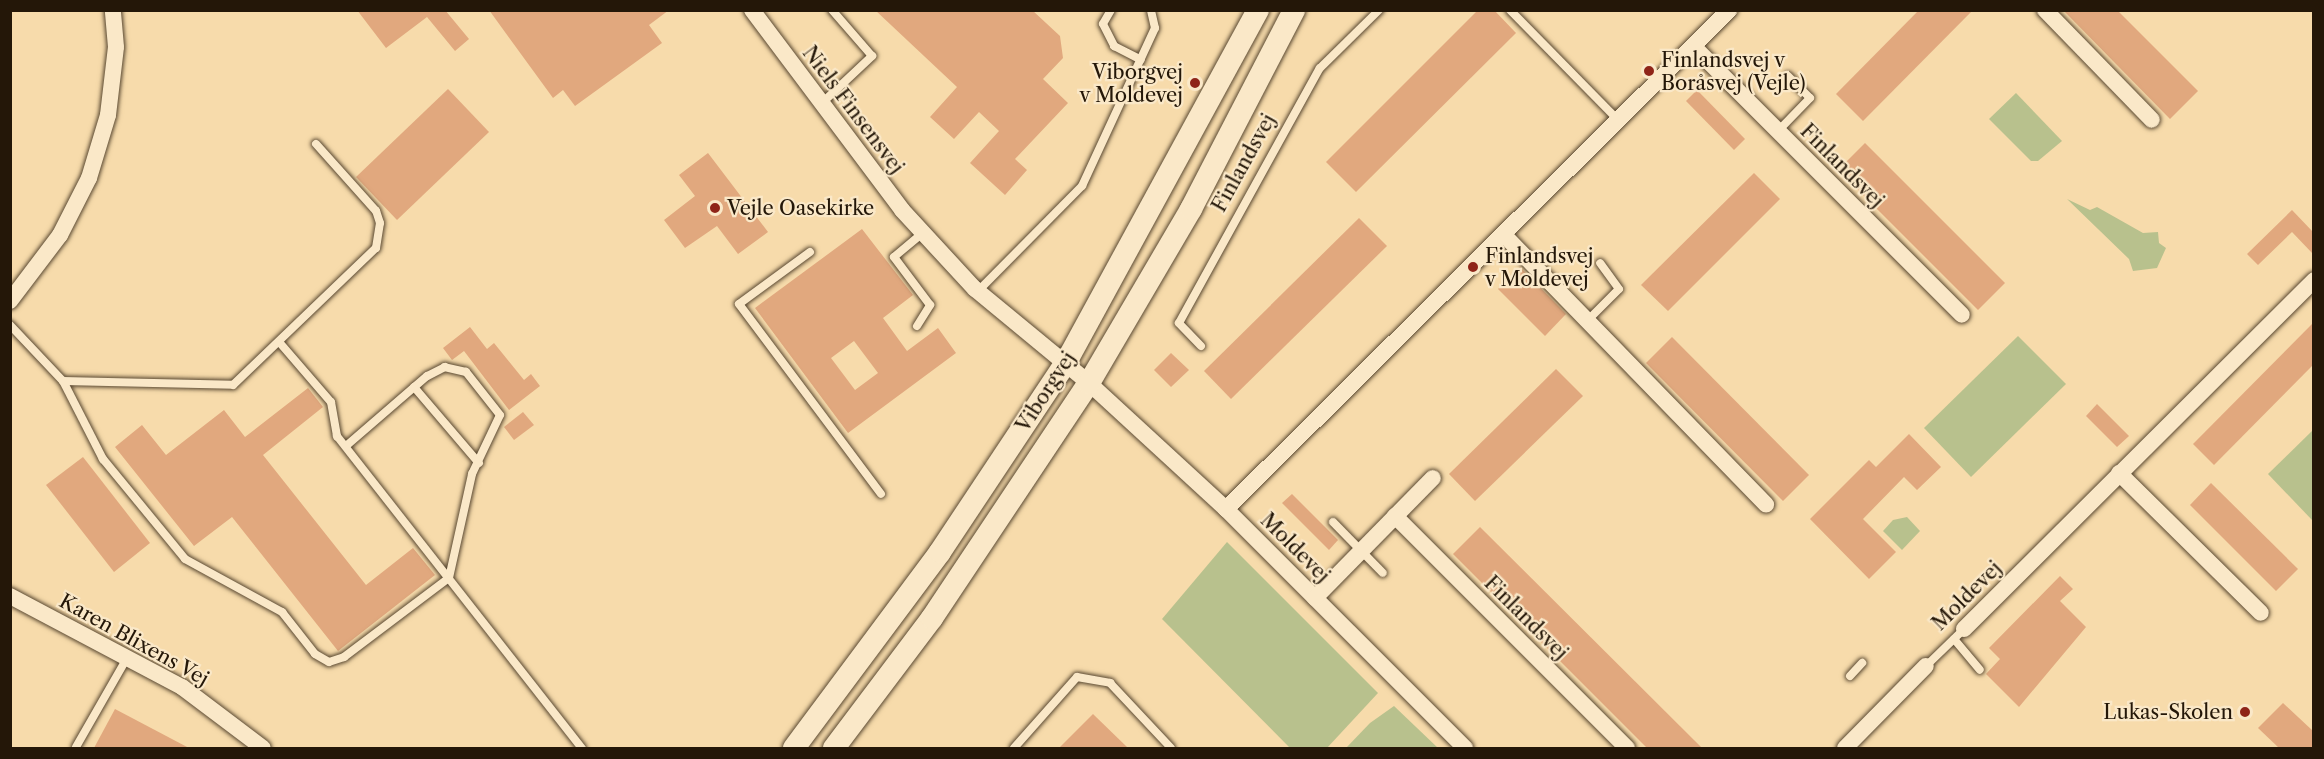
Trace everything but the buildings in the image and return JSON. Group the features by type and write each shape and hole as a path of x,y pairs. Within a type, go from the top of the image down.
{"street":[{"path":"10,301 60,235 88,178 108,116 116,47 113,10"},
{"name":"Niels Finsensvej","path":"752,10 924,233 978,291 1089,384"},
{"name":"Viborgvej","path":"794,748 940,552 1065,363 1258,10"},
{"name":"Viborgvej","path":"834,748 932,618 1089,384 1191,209 1294,10"},
{"path":"1226,509 1729,10"},
{"path":"2045,10 2152,120"},
{"name":"Finlandsvej","path":"1693,46 1962,315"},
{"path":"1504,235 1766,504"},
{"name":"Moldevej","path":"1959,634 2313,280"},
{"name":"Moldevej","path":"1089,384 1226,509 1465,748"},
{"path":"2119,473 2261,613"},
{"path":"1315,598 1433,478"},
{"name":"Finlandsvej","path":"1395,516 1627,748"},
{"name":"Karen Blixens Vej","path":"10,596 182,687 263,748"},
{"name":"Moldevej","path":"1845,748 1926,666"}],"lane":[{"path":"822,103 872,56 832,10"},
{"path":"1111,10 1103,24 1114,46 1141,60"},
{"path":"978,291 1082,186 1155,28 1151,10"},
{"name":"Finlandsvej","path":"1201,346 1179,323 1320,68 1379,10"},
{"path":"1510,10 1618,120"},
{"path":"1777,132 1810,99 1788,76"},
{"path":"63,381 233,385 280,343 368,260 380,236 380,223 369,200 316,144"},
{"path":"917,327 930,305 894,257 924,233"},
{"path":"810,252 740,304 881,494"},
{"path":"1587,321 1620,289 1600,263"},
{"path":"10,326 63,381 103,459 185,559 282,612 315,654 329,662 344,657 449,578 479,463 500,415 466,372 445,367 414,387 346,446"},
{"path":"280,343 331,402 338,436 582,748"},
{"path":"414,387 479,463"},
{"path":"1333,522 1383,573"},
{"path":"1959,634 1980,670"},
{"name":"Moldevej","path":"1926,666 1959,634"},
{"path":"76,747 127,658"},
{"path":"1850,676 1862,663"},
{"path":"1014,748 1077,676 1110,683 1171,748"}],"green space":[{"path":"2016,93 2062,141 2038,161 2031,161 1989,119"},
{"path":"2067,199 2090,210 2097,207 2143,233 2158,232 2159,243 2166,248 2157,268 2133,271 2129,259"},
{"path":"2018,336 2066,384 1971,477 1924,428"},
{"path":"2313,430 2313,521 2268,474"},
{"path":"1907,517 1920,531 1902,550 1883,531 1893,520"},
{"path":"1227,542 1378,693 1327,748 1290,748 1162,619"},
{"path":"1394,706 1438,748 1346,748 1370,723"}],"place":[{"name":"Finlandsvej v Boråsvej (Vejle)","path":"1649,71"},
{"name":"Viborgvej v Moldevej","path":"1195,83"},
{"name":"Vejle Oasekirke","path":"715,208"},
{"name":"Finlandsvej v Moldevej","path":"1473,267"},
{"name":"Lukas-Skolen","path":"2245,712"}]}
